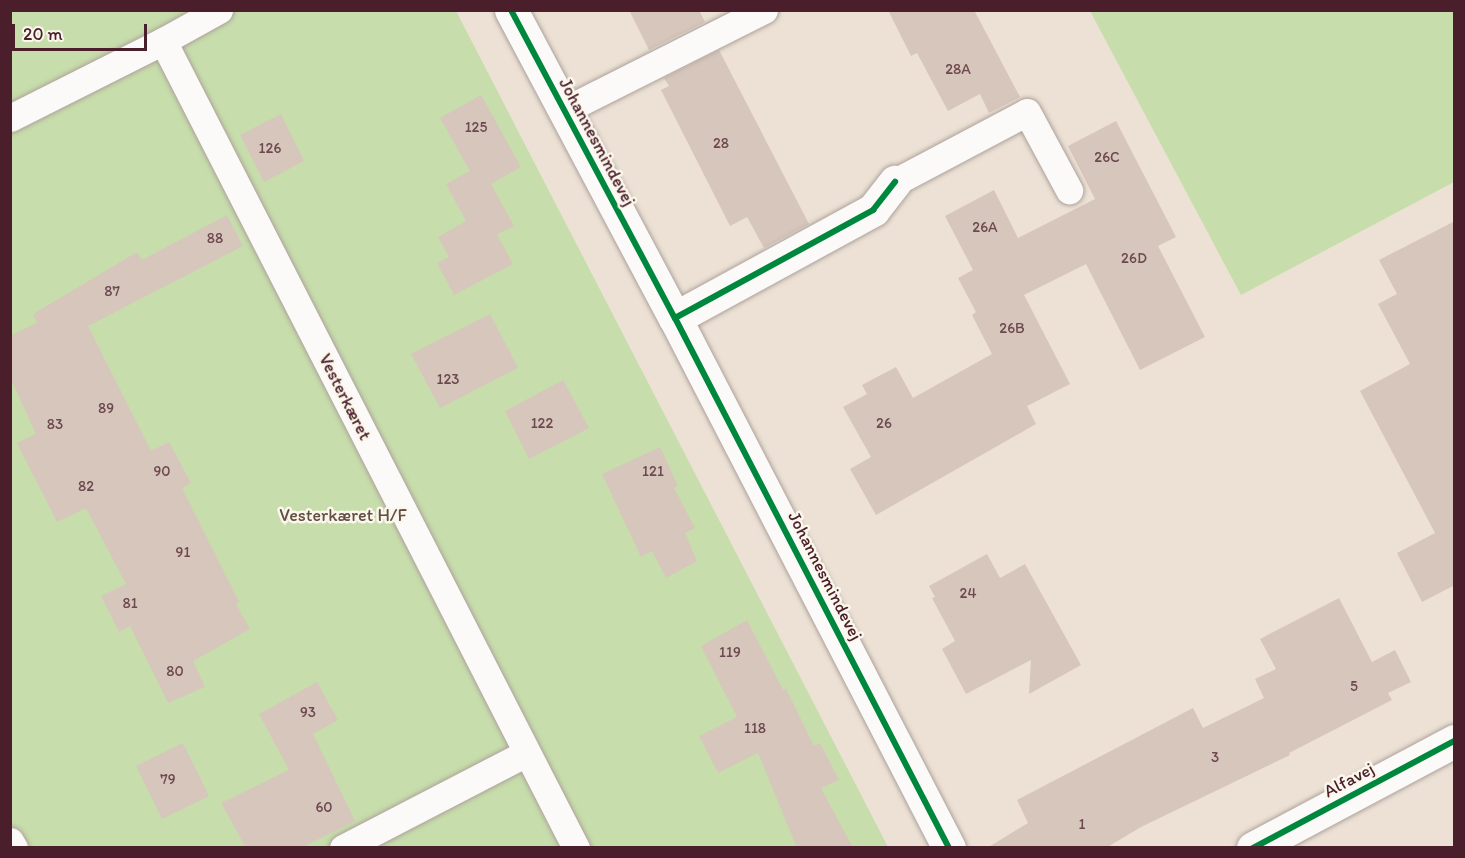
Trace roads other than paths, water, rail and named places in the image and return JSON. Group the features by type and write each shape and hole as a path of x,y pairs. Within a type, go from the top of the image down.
{"street":[{"name":"Johannesmindevej","path":"512,10 563,111 675,318 949,848"},
{"path":"675,318 873,210 895,182"},
{"name":"Alfavej","path":"1256,847 1455,741"}],"lane":[{"path":"10,118 163,41 219,10"},
{"name":"Johannesmindevej","path":"563,111 764,10"},
{"name":"Vesterkæret","path":"163,41 576,848"},
{"path":"895,182 1027,112 1069,190"},
{"path":"343,848 526,753"},
{"path":"10,841 14,848"}],"park label":[{"name":"Vesterkæret H/F","path":"343,515"}]}
